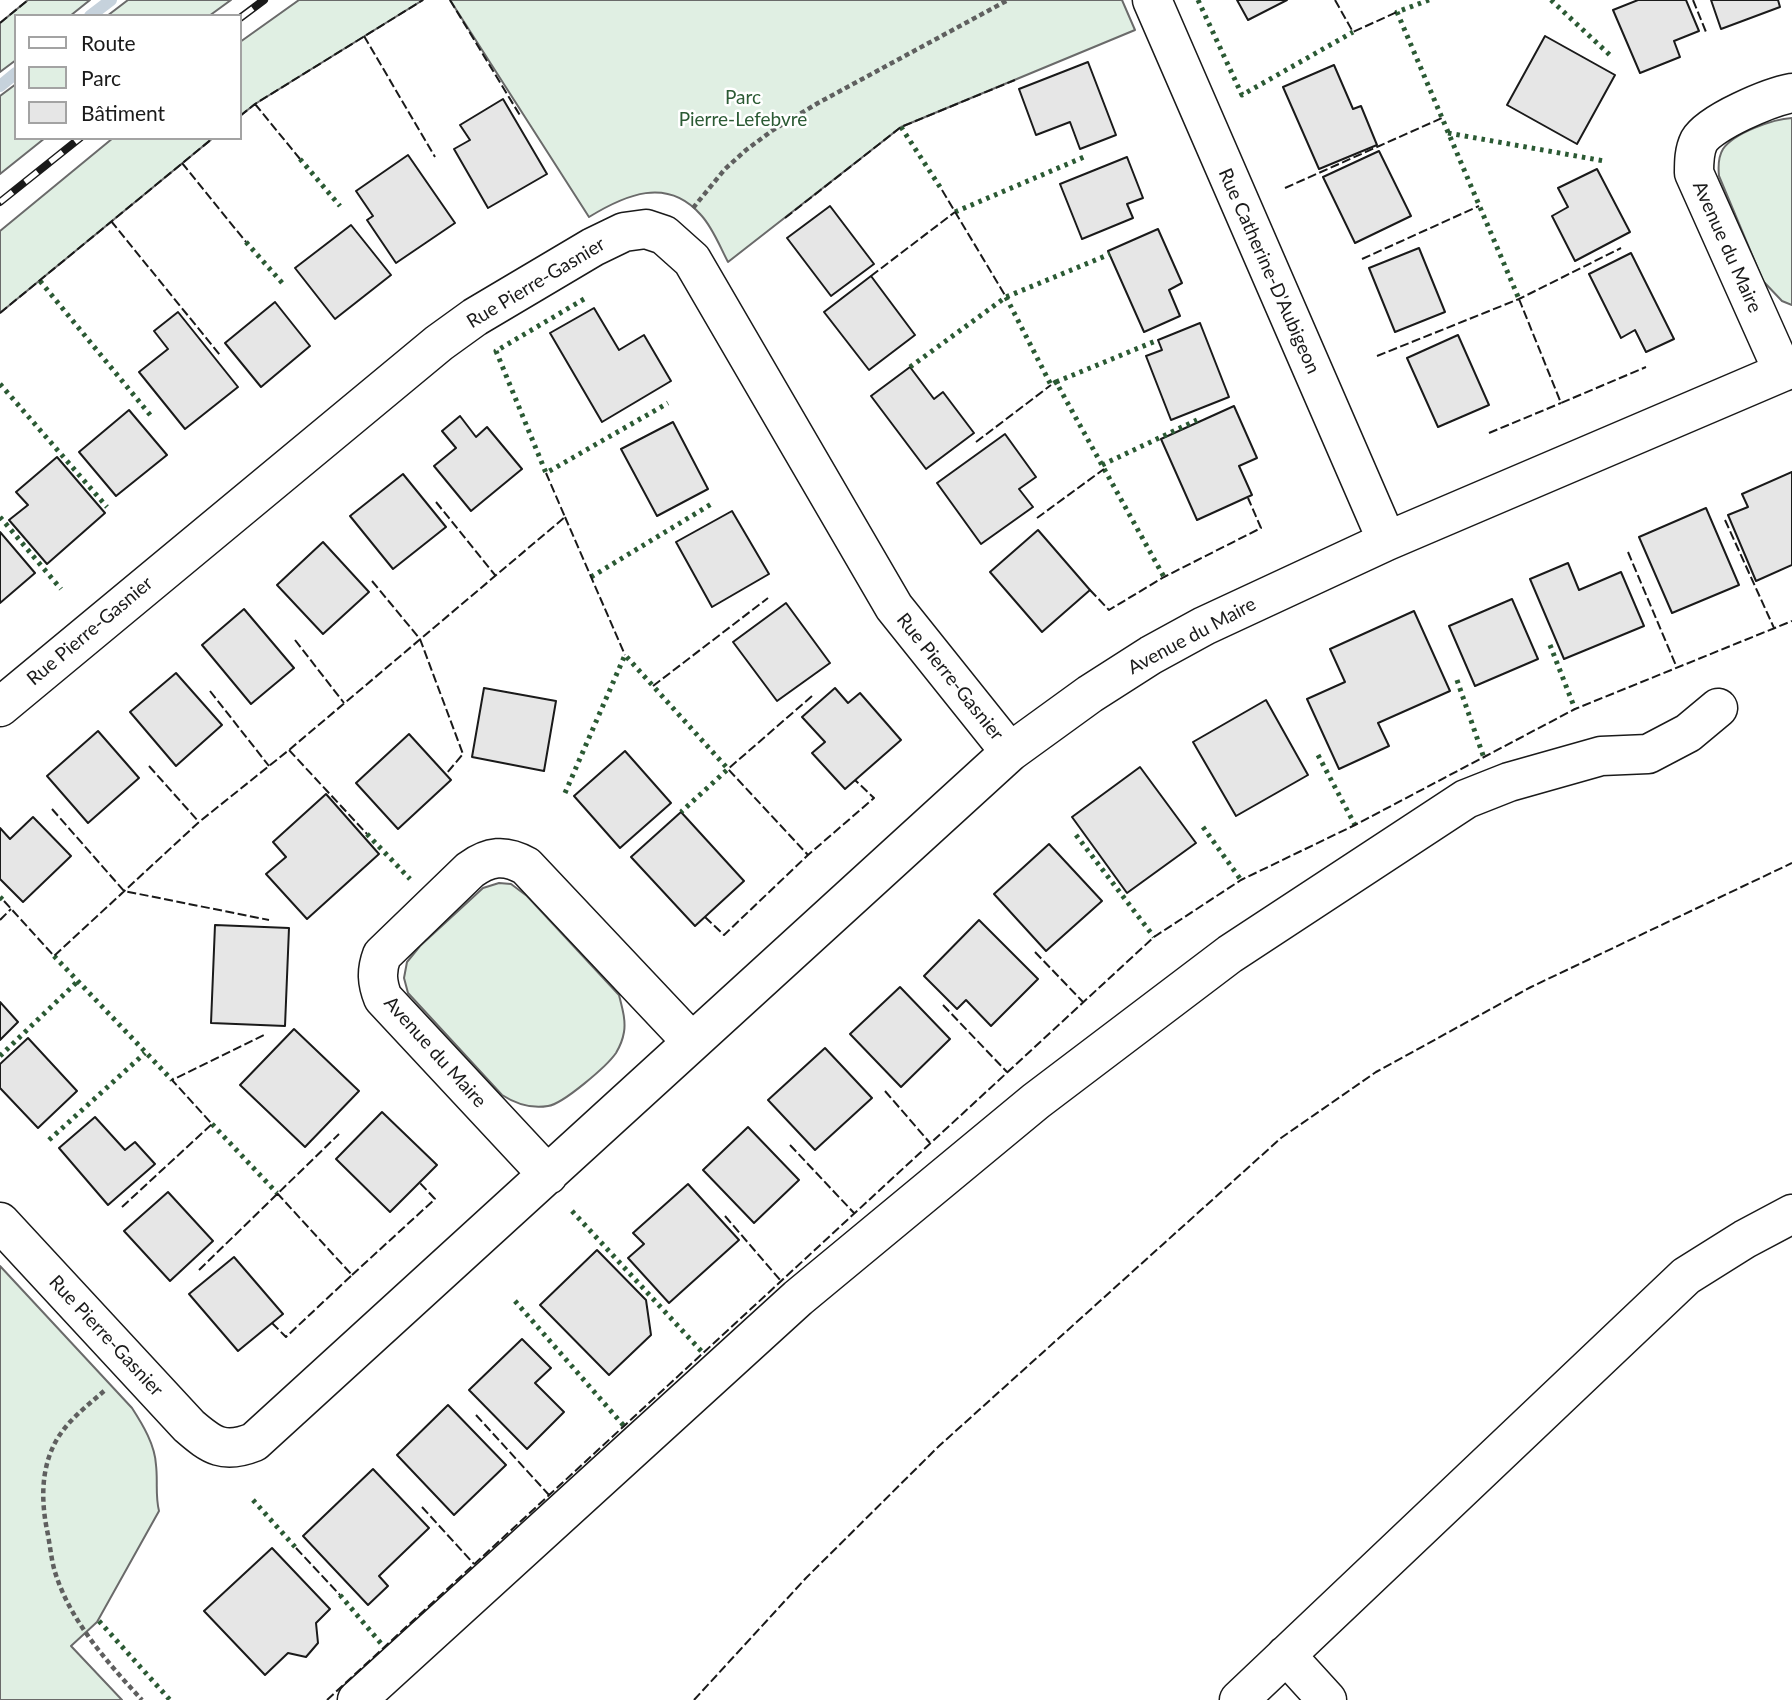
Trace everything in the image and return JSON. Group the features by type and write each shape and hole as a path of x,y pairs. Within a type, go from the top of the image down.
{"street":[{"name":"Rue Catherine-D'Aubigeon","path":"1152,0 1387,541"},
{"name":"Avenue du Maire","path":"215,1446 231,1449 245,1446 262,1436 1010,752 1042,726 1151,655 1237,610 1387,541 1787,370 1694,173 1694,156 1706,132 1776,97 1792,93"},
{"name":"Rue Pierre-Gasnier","path":"0,707 439,343 518,290 593,247 624,232 646,229 664,234 692,260 894,607 1010,752"},
{"path":"357,1700 798,1298 1036,1101 1230,954 1466,799 1509,782 1601,756 1648,754 1688,733 1718,708"},
{"name":"Avenue du Maire","path":"548,1175 383,998 379,988 378,966 382,955 470,870 480,862 493,858 516,860 526,866 692,1042"},
{"path":"1239,1700 1686,1276 1745,1239 1792,1214"},
{"name":"Rue Pierre-Gasnier","path":"0,1222 189,1426 215,1446"},
{"path":"1286,1655 1327,1700"}],"path":[{"path":"692,208 725,169 773,130 817,103 1008,0"},
{"path":"111,1386 74,1416 56,1441 47,1465 42,1494 44,1516 55,1572 69,1603 90,1638 142,1700"}],"green space":[{"path":"28,0 90,0 72,14 14,14 14,62 0,72 0,23"},
{"path":"128,0 231,0 212,14 110,14"},
{"path":"299,0 423,0 242,114 242,41"},
{"name":"Parc Pierre-Lefebvre","path":"450,0 1122,0 1135,30 901,127 728,262 701,215 688,203 674,196 646,193 631,196 589,217"},
{"path":"14,86 14,140 42,140 0,174 0,96"},
{"path":"1792,118 1792,305 1782,301 1763,281 1718,169 1719,158 1728,143 1765,124"},
{"path":"111,140 211,140 0,313 0,231"},
{"path":"499,883 511,884 527,896 619,995 624,1032 616,1053 584,1084 564,1099 548,1106 524,1105 502,1095 408,993 404,978 407,962 420,946 483,888"},
{"path":"0,1266 132,1408 153,1450 159,1511 97,1622 71,1646 122,1700 0,1700"}],"building":[{"path":"1237,0 1287,0 1248,20"},
{"path":"1638,0 1686,0 1699,31 1674,41 1680,57 1640,73 1613,10"},
{"path":"1711,0 1778,0 1780,7 1721,29"},
{"path":"1545,36 1615,75 1577,144 1507,105"},
{"path":"1088,62 1116,135 1080,149 1070,122 1036,135 1019,89"},
{"path":"1334,65 1353,109 1361,106 1377,145 1319,169 1283,87"},
{"path":"503,99 547,174 488,208 454,149 470,140 460,125"},
{"path":"1379,151 1411,216 1355,243 1323,177"},
{"path":"408,155 455,223 396,263 367,220 373,216 356,191"},
{"path":"1127,157 1143,198 1127,204 1133,218 1082,239 1060,184"},
{"path":"1597,169 1630,232 1575,261 1552,216 1568,207 1558,188"},
{"path":"830,206 874,264 831,296 787,238"},
{"path":"351,225 391,275 335,319 295,268"},
{"path":"1158,229 1182,283 1169,290 1180,316 1144,332 1108,251"},
{"path":"1419,248 1445,312 1395,332 1369,268"},
{"path":"1631,253 1674,339 1646,352 1635,330 1621,338 1589,274"},
{"path":"871,276 915,335 869,370 824,312"},
{"path":"275,302 310,346 261,387 225,343"},
{"path":"594,308 619,350 644,335 671,381 602,422 550,333"},
{"path":"178,312 238,387 185,429 139,372 168,349 154,331"},
{"path":"1200,323 1229,397 1171,420 1146,356 1162,350 1158,340"},
{"path":"1458,335 1489,405 1438,427 1407,358"},
{"path":"910,367 934,399 943,392 974,433 926,469 871,396"},
{"path":"1234,406 1257,458 1239,466 1252,495 1197,520 1161,439"},
{"path":"129,410 167,455 116,496 79,452"},
{"path":"460,416 476,437 487,427 522,469 471,511 434,466 456,448 442,431"},
{"path":"673,422 708,489 657,516 621,449"},
{"path":"1005,434 1036,477 1019,489 1033,507 981,544 937,483"},
{"path":"57,457 105,513 47,564 9,520 28,505 16,492"},
{"path":"1792,472 1792,565 1756,581 1728,515 1748,507 1742,494"},
{"path":"403,474 446,527 393,569 350,516"},
{"path":"1706,508 1739,585 1672,613 1639,537"},
{"path":"732,511 769,574 712,607 676,542"},
{"path":"1038,530 1090,590 1042,632 990,572"},
{"path":"0,532 35,573 0,603"},
{"path":"323,542 369,592 323,634 277,585"},
{"path":"1568,563 1579,590 1621,572 1644,626 1564,659 1530,579"},
{"path":"1512,599 1538,659 1475,686 1449,626"},
{"path":"786,603 830,663 777,701 733,642"},
{"path":"244,609 294,668 251,704 202,645"},
{"path":"1414,611 1450,691 1378,723 1389,746 1339,769 1307,699 1345,682 1330,649"},
{"path":"176,673 222,725 176,766 130,712"},
{"path":"484,688 556,701 544,771 472,757"},
{"path":"835,688 848,703 860,693 901,740 845,789 812,753 825,742 802,717"},
{"path":"1266,700 1308,775 1236,816 1193,742"},
{"path":"98,731 139,778 88,823 47,776"},
{"path":"409,734 451,780 398,829 356,783"},
{"path":"625,751 671,803 620,848 574,796"},
{"path":"1140,767 1196,843 1127,893 1072,817"},
{"path":"326,794 379,854 307,919 266,874 286,857 273,842"},
{"path":"681,812 744,881 695,926 631,857"},
{"path":"33,817 71,856 23,902 0,879 0,828 10,839"},
{"path":"1049,844 1102,901 1046,951 994,894"},
{"path":"979,920 1038,979 991,1026 966,1000 957,1009 924,976"},
{"path":"215,925 289,928 285,1026 211,1023"},
{"path":"900,987 950,1039 901,1087 850,1034"},
{"path":"0,1002 18,1022 0,1040"},
{"path":"294,1029 359,1091 305,1147 240,1085"},
{"path":"28,1038 77,1091 38,1128 0,1088 0,1064"},
{"path":"825,1048 872,1098 815,1150 768,1100"},
{"path":"382,1112 437,1165 390,1212 336,1159"},
{"path":"95,1117 125,1150 135,1142 155,1164 108,1205 59,1148"},
{"path":"748,1127 799,1180 754,1223 703,1170"},
{"path":"688,1184 739,1240 669,1303 628,1258 644,1244 633,1233"},
{"path":"168,1192 213,1241 170,1281 124,1231"},
{"path":"597,1250 646,1300 651,1335 609,1375 540,1305"},
{"path":"234,1257 283,1314 238,1351 189,1294"},
{"path":"522,1339 551,1368 535,1383 564,1412 527,1449 469,1390"},
{"path":"448,1405 506,1465 454,1515 397,1455"},
{"path":"373,1469 429,1528 379,1576 388,1586 368,1605 303,1536"},
{"path":"272,1548 330,1609 316,1623 318,1643 306,1657 288,1653 265,1675 204,1611"}],"waterway":[{"path":"93,14 111,0"},
{"path":"0,86 14,75"}],"railway":[{"path":"242,16 264,0"},
{"path":"0,202 78,140"}],"hedge":[{"path":"1198,0 1242,95 1353,32"},
{"path":"1429,0 1397,12 1519,299"},
{"path":"1551,0 1612,57"},
{"path":"901,127 942,190"},
{"path":"1448,133 1604,161"},
{"path":"955,212 1084,157"},
{"path":"300,159 340,206"},
{"path":"246,242 284,285"},
{"path":"910,367 1006,297 1110,254"},
{"path":"40,281 151,416"},
{"path":"1006,297 1051,385 1056,382 1164,577"},
{"path":"584,299 496,351 546,473 668,403"},
{"path":"1056,382 1158,340"},
{"path":"0,384 107,507"},
{"path":"1102,465 1197,420"},
{"path":"591,577 713,503"},
{"path":"0,517 61,589"},
{"path":"1550,645 1575,709"},
{"path":"565,793 625,655 728,769 681,812"},
{"path":"1457,680 1484,758"},
{"path":"1318,755 1355,825"},
{"path":"1203,827 1241,880"},
{"path":"367,834 410,879"},
{"path":"1076,835 1154,937"},
{"path":"0,897 4,901"},
{"path":"54,956 172,1080"},
{"path":"0,1056 78,981"},
{"path":"49,1140 145,1053"},
{"path":"212,1124 277,1193"},
{"path":"572,1211 703,1353"},
{"path":"515,1301 624,1426"},
{"path":"253,1500 296,1548"},
{"path":"340,1595 384,1647"},
{"path":"99,1621 170,1700"}],"fence":[{"path":"0,23 28,0"},
{"path":"242,114 423,0"},
{"path":"450,0 521,117"},
{"path":"1335,0 1353,32 1397,12"},
{"path":"1693,0 1706,32"},
{"path":"364,36 435,157"},
{"path":"785,218 901,127 1015,80"},
{"path":"255,104 300,159"},
{"path":"1285,188 1442,118"},
{"path":"0,313 211,140"},
{"path":"182,163 246,242"},
{"path":"942,190 1006,297"},
{"path":"1362,259 1479,206"},
{"path":"871,276 955,212"},
{"path":"111,221 220,355"},
{"path":"1377,356 1519,299 1621,248"},
{"path":"1519,299 1561,403 1646,367"},
{"path":"976,442 1051,385"},
{"path":"1489,433 1561,403"},
{"path":"1037,518 1104,469"},
{"path":"4,901 54,956 199,822 289,750 565,517 546,473"},
{"path":"1090,590 1109,610 1164,577 1261,528 1248,498"},
{"path":"436,502 495,575"},
{"path":"565,517 625,655"},
{"path":"1725,520 1774,628"},
{"path":"1628,552 1677,668"},
{"path":"372,581 420,639 463,754 446,774"},
{"path":"653,686 768,598"},
{"path":"327,1700 1154,937 1241,880 1355,825 1575,709 1792,621"},
{"path":"295,640 344,703"},
{"path":"210,691 269,766"},
{"path":"812,696 728,769 808,855 874,798 855,780"},
{"path":"289,750 367,834"},
{"path":"149,766 199,822"},
{"path":"52,809 124,891 269,920"},
{"path":"705,917 724,935 808,855"},
{"path":"694,1700 806,1578 939,1446 1281,1138 1376,1072 1531,987 1792,863"},
{"path":"0,920 11,909"},
{"path":"1035,952 1083,1002"},
{"path":"943,1005 1007,1072"},
{"path":"122,1207 212,1124 172,1080 264,1035"},
{"path":"885,1091 930,1143"},
{"path":"199,1270 339,1134"},
{"path":"790,1145 854,1213"},
{"path":"352,1275 435,1199 419,1182"},
{"path":"272,1323 286,1337 352,1275 277,1193"},
{"path":"725,1216 781,1281"},
{"path":"476,1415 549,1495"},
{"path":"422,1507 474,1564"},
{"path":"296,1548 340,1595"}]}
